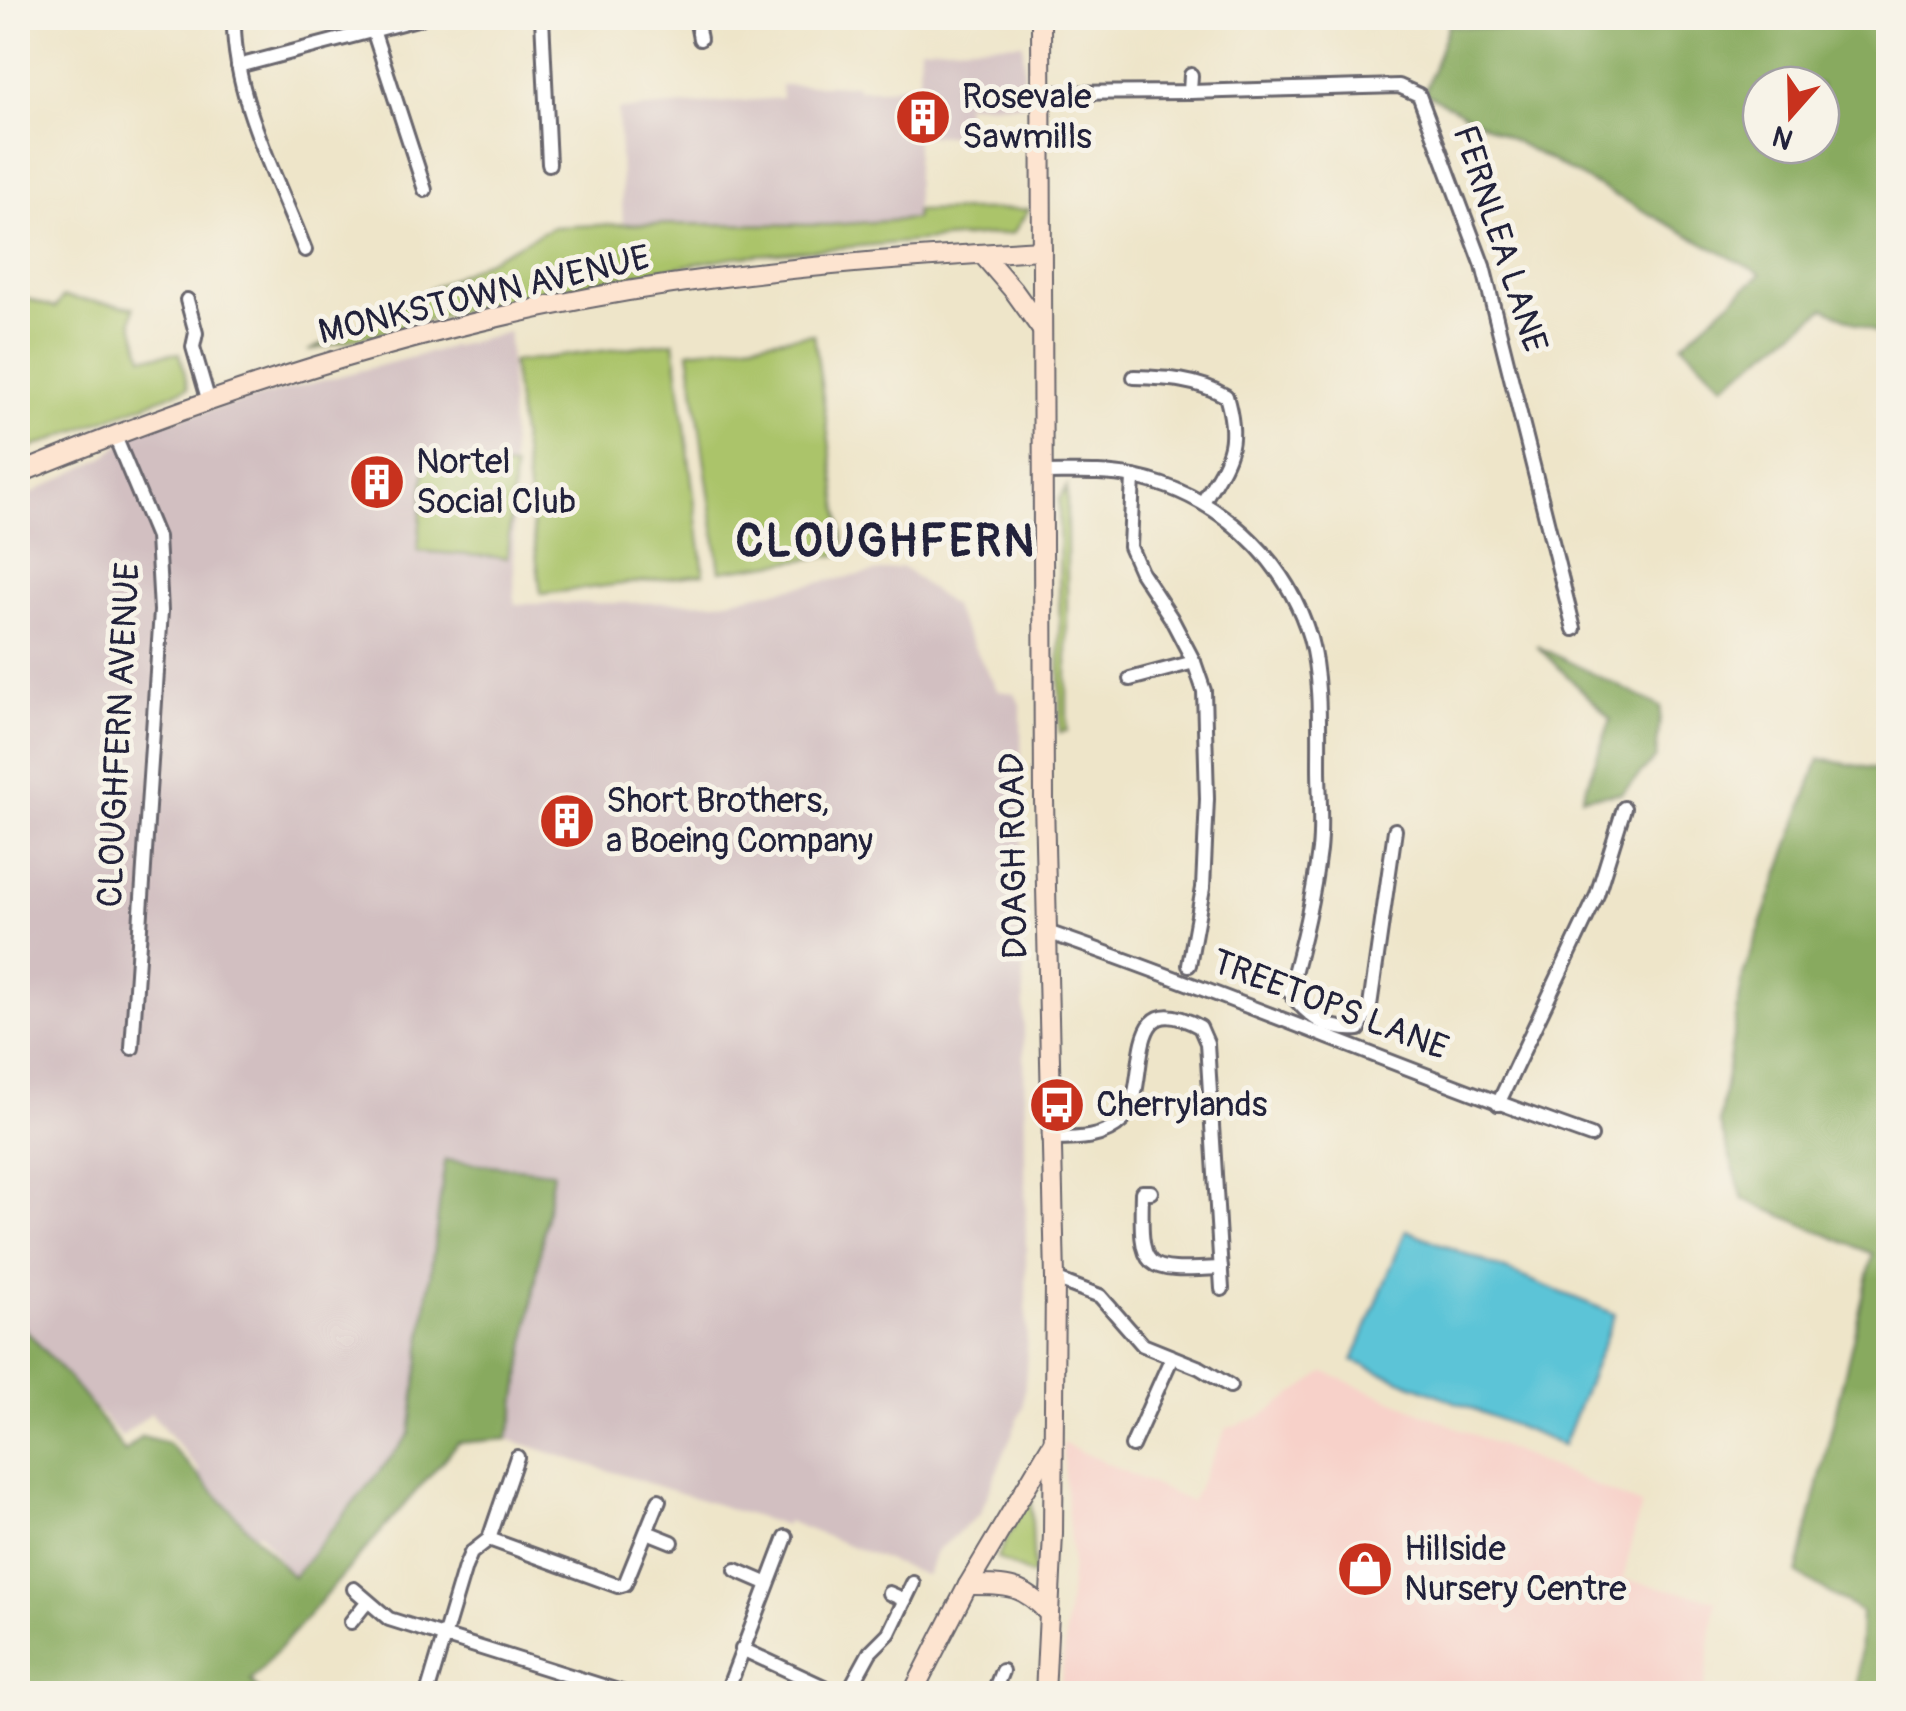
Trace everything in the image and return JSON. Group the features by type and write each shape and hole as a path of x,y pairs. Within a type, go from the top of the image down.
{"main road":[{"name":"DOAGH ROAD","path":"1041,18 1047,932 1054,1278 1046,1694"},
{"name":"MONKSTOWN AVENUE","path":"18,474 114,434 209,402 382,348 521,313 670,284 825,265 1042,250"},
{"path":"982,254 1042,330"},
{"path":"912,1694 968,1585 1053,1441"},
{"path":"968,1585 1000,1584 1024,1590 1049,1614"}],"street":[{"path":"234,18 238,66 249,105 306,250"},
{"path":"238,66 421,18"},
{"path":"542,18 549,164"},
{"path":"696,18 700,39"},
{"path":"373,30 425,190"},
{"path":"1190,92 1191,75"},
{"name":"FERNLEA LANE","path":"1040,93 1399,86 1420,95 1483,266 1574,629"},
{"path":"187,300 196,333 193,347 209,402"},
{"path":"1134,378 1174,378 1206,384 1226,396 1234,442 1203,502"},
{"name":"CLOUGHFERN AVENUE","path":"114,434 157,537 161,611 132,1048"},
{"path":"1043,473 1133,476 1203,502 1250,538 1288,588 1310,640 1319,712 1319,847 1301,949 1289,991 1306,1016 1338,1030 1359,1029 1370,1006 1395,830"},
{"path":"1133,476 1130,547 1194,662 1204,691 1207,799 1203,888 1189,966"},
{"path":"1130,679 1194,662"},
{"path":"1498,1104 1598,894 1624,808"},
{"name":"TREETOPS LANE","path":"1047,932 1204,987 1498,1104 1591,1136"},
{"path":"1050,1139 1098,1136 1123,1120 1136,1097 1140,1041 1160,1018 1177,1017 1200,1027 1207,1042 1222,1289"},
{"path":"1151,1192 1142,1192 1140,1244 1149,1260 1166,1271 1220,1268"},
{"path":"1054,1278 1100,1296 1144,1345 1200,1368 1230,1386"},
{"path":"1132,1446 1172,1357"},
{"path":"427,1694 471,1554 489,1539 516,1457"},
{"path":"489,1539 618,1586 629,1578 659,1500"},
{"path":"646,1532 672,1542"},
{"path":"726,1694 786,1538"},
{"path":"736,1570 766,1583"},
{"path":"847,1694 870,1652 889,1633 913,1583"},
{"path":"354,1589 389,1619 628,1694"},
{"path":"888,1593 905,1600"},
{"path":"350,1622 367,1602"},
{"path":"742,1648 839,1694"},
{"path":"993,1694 1002,1671"}],"shaded area":[{"path":"1023,43 1025,105 965,104 965,135 916,136 916,219 761,229 623,224 618,110 782,98 781,85 885,89 919,81 920,47"},
{"path":"509,332 515,604 716,602 902,567 951,605 998,691 1015,693 1021,707 1027,1357 1023,1407 980,1514 936,1552 927,1576 787,1521 785,1526 507,1439 445,1161 410,1434 293,1578 259,1532 245,1536 189,1479 200,1471 151,1413 121,1437 18,1321 18,500 105,457 140,428"},
{"path":"1325,1372 1641,1505 1623,1579 1716,1600 1704,1693 1060,1694 1072,1562 1062,1443 1191,1502 1227,1428 1262,1416"}],"green space":[{"path":"1512,18 1888,18 1888,339 1825,308 1724,385 1682,344 1761,274 1425,93 1448,25 1510,30"},
{"path":"1029,209 1013,233 732,257 520,296 308,351 553,227 830,225 915,219 916,211"},
{"path":"18,296 55,308 63,297 134,307 132,321 143,357 180,353 188,388 18,453"},
{"path":"814,334 845,554 720,571 689,351"},
{"path":"674,342 704,574 541,594 512,362"},
{"path":"425,461 514,468 507,558 418,551"},
{"path":"1067,487 1067,731 1060,732 1059,500"},
{"path":"1537,646 1661,707 1656,758 1622,793 1582,797 1611,719"},
{"path":"1819,759 1888,771 1888,1693 1858,1693 1861,1612 1797,1574 1873,1254 1743,1199 1719,1122 1743,976"},
{"path":"445,1160 553,1172 514,1417 507,1439 458,1443 251,1681 261,1693 18,1693 18,1321 80,1391 125,1452 142,1436 168,1443 293,1577 410,1434"},
{"path":"1031,1501 1031,1575 997,1558 1026,1502"}],"water":[{"path":"1406,1230 1615,1314 1563,1445 1353,1361"}],"place":[{"name":"Rosevale Sawmills","path":"923,117"},
{"name":"Nortel Social Club","path":"377,482"},
{"name":"Short Brothers, a Boeing Company","path":"567,821"},
{"name":"Cherrylands","path":"1057,1105"},
{"name":"Hillside Nursery Centre","path":"1365,1569"}],"district":[{"name":"CLOUGHFERN","path":"886,542"}]}
